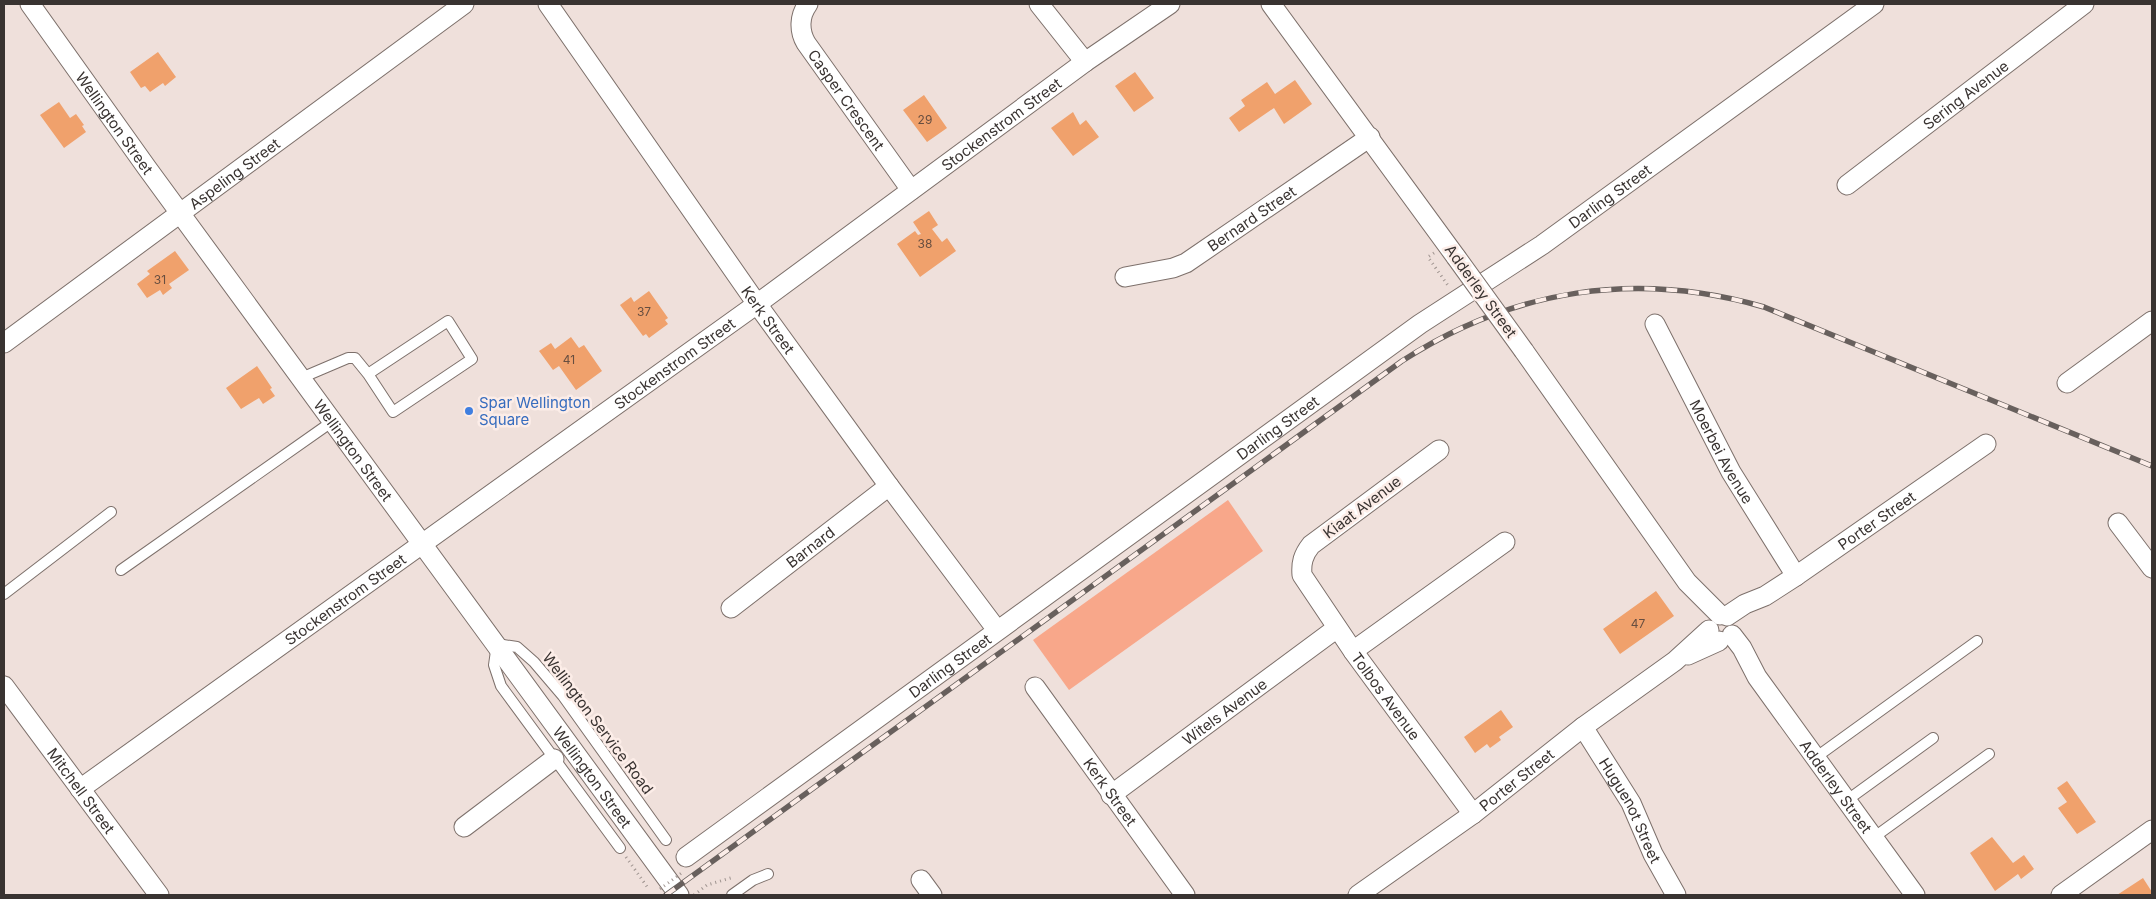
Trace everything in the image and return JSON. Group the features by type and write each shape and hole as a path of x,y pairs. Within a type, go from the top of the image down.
{"street":[{"name":"Wellington Street","path":"30,4 421,544 688,894"},
{"name":"Aspeling Street","path":"4,342 464,4"},
{"name":"Kerk Street","path":"548,4 757,304 889,486 998,630"},
{"name":"Casper Crescent","path":"808,4 801,21 802,35 806,43 911,190"},
{"path":"1038,4 1085,62"},
{"name":"Stockenstrom Street","path":"80,789 757,304 1085,62 1170,4"},
{"name":"Adderley Street","path":"1271,4 1456,256 1688,582 1722,628 1742,648 1757,677 1914,895"},
{"name":"Darling Street","path":"685,864 998,630 1420,324 1542,245 1874,4"},
{"name":"Sering Avenue","path":"1847,185 2084,4"},
{"name":"Bernard Street","path":"1126,277 1174,268 1186,263 1370,137"},
{"path":"2067,383 2152,322"},
{"name":"Moerbei Avenue","path":"1655,324 1731,472 1796,576"},
{"name":"Porter Street","path":"1358,895 1473,814 1583,727 1722,628 1746,604 1765,596 1796,576 1986,444"},
{"name":"Kiaat Avenue","path":"1302,575 1303,558 1311,545 1440,450"},
{"name":"Barnard","path":"731,608 889,486"},
{"path":"2118,523 2152,568"},
{"path":"1353,651 1505,542"},
{"name":"Tolbos Avenue","path":"1302,575 1353,651 1473,814"},
{"name":"Witels Avenue","path":"1111,795 1337,628"},
{"name":"Mitchell Street","path":"4,686 159,895"},
{"name":"Kerk Street","path":"1035,687 1111,795 1185,895"},
{"name":"Huguenot Street","path":"1583,727 1631,803 1653,854 1676,895"},
{"path":"464,827 554,758"},
{"path":"2061,895 2152,830"}],"lane":[{"path":"301,378 348,358 355,358 393,412 472,359 448,321 368,374"},
{"path":"121,570 333,421"},
{"path":"4,594 111,512"},
{"path":"1815,758 1977,641"},
{"path":"497,644 494,665 501,686 620,848"},
{"name":"Wellington Service Road","path":"497,644 517,648 534,662 563,696 666,840"},
{"path":"1846,801 1933,738"},
{"path":"1873,838 1989,754"},
{"path":"732,895 753,880 768,874"}],"path":[{"path":"1429,259 1451,290"},
{"path":"620,848 648,888"},
{"path":"660,888 685,864"},
{"path":"688,894 707,885 739,876"}],"shaded area":[{"path":"1228,500 1263,551 1069,690 1033,640"}],"building":[{"path":"158,52 176,77 165,86 163,83 150,92 145,86 141,88 130,72"},
{"path":"1135,72 1154,98 1134,112 1115,86"},
{"path":"1295,80 1312,104 1284,124 1274,108 1239,132 1229,118 1245,106 1241,100 1267,82 1275,94"},
{"path":"924,95 947,128 927,142 903,110"},
{"path":"59,102 70,118 76,114 84,125 82,126 86,132 64,148 40,115"},
{"path":"1073,112 1080,125 1086,120 1099,137 1073,156 1051,128"},
{"path":"929,211 938,225 932,229 942,242 947,238 956,251 920,277 897,244 915,231 918,235 921,234 913,222"},
{"path":"175,251 189,270 169,284 172,288 163,295 160,290 147,298 137,284 150,274 147,271"},
{"path":"649,291 668,318 665,320 668,324 649,338 646,334 643,336 620,305 631,297 634,302"},
{"path":"571,337 579,348 584,345 602,371 576,390 559,366 553,370 539,351 551,343 555,349"},
{"path":"257,366 272,388 270,389 275,396 263,404 259,398 241,409 226,388"},
{"path":"1656,591 1674,616 1620,654 1603,629"},
{"path":"1501,710 1513,727 1499,737 1501,740 1490,748 1487,744 1475,753 1464,737"},
{"path":"2067,781 2096,822 2077,834 2058,808 2067,802 2057,788"},
{"path":"1992,837 2013,863 2024,855 2034,869 2021,879 2018,874 1995,891 1970,853"},
{"path":"2143,878 2152,895 2117,895"}],"railway":[{"path":"666,895 1402,361 1444,336 1487,317 1532,303 1577,293 1622,289 1669,290 1716,296 1764,307 2152,466"}],"place":[{"name":"Spar Wellington Square","path":"469,411"}]}
